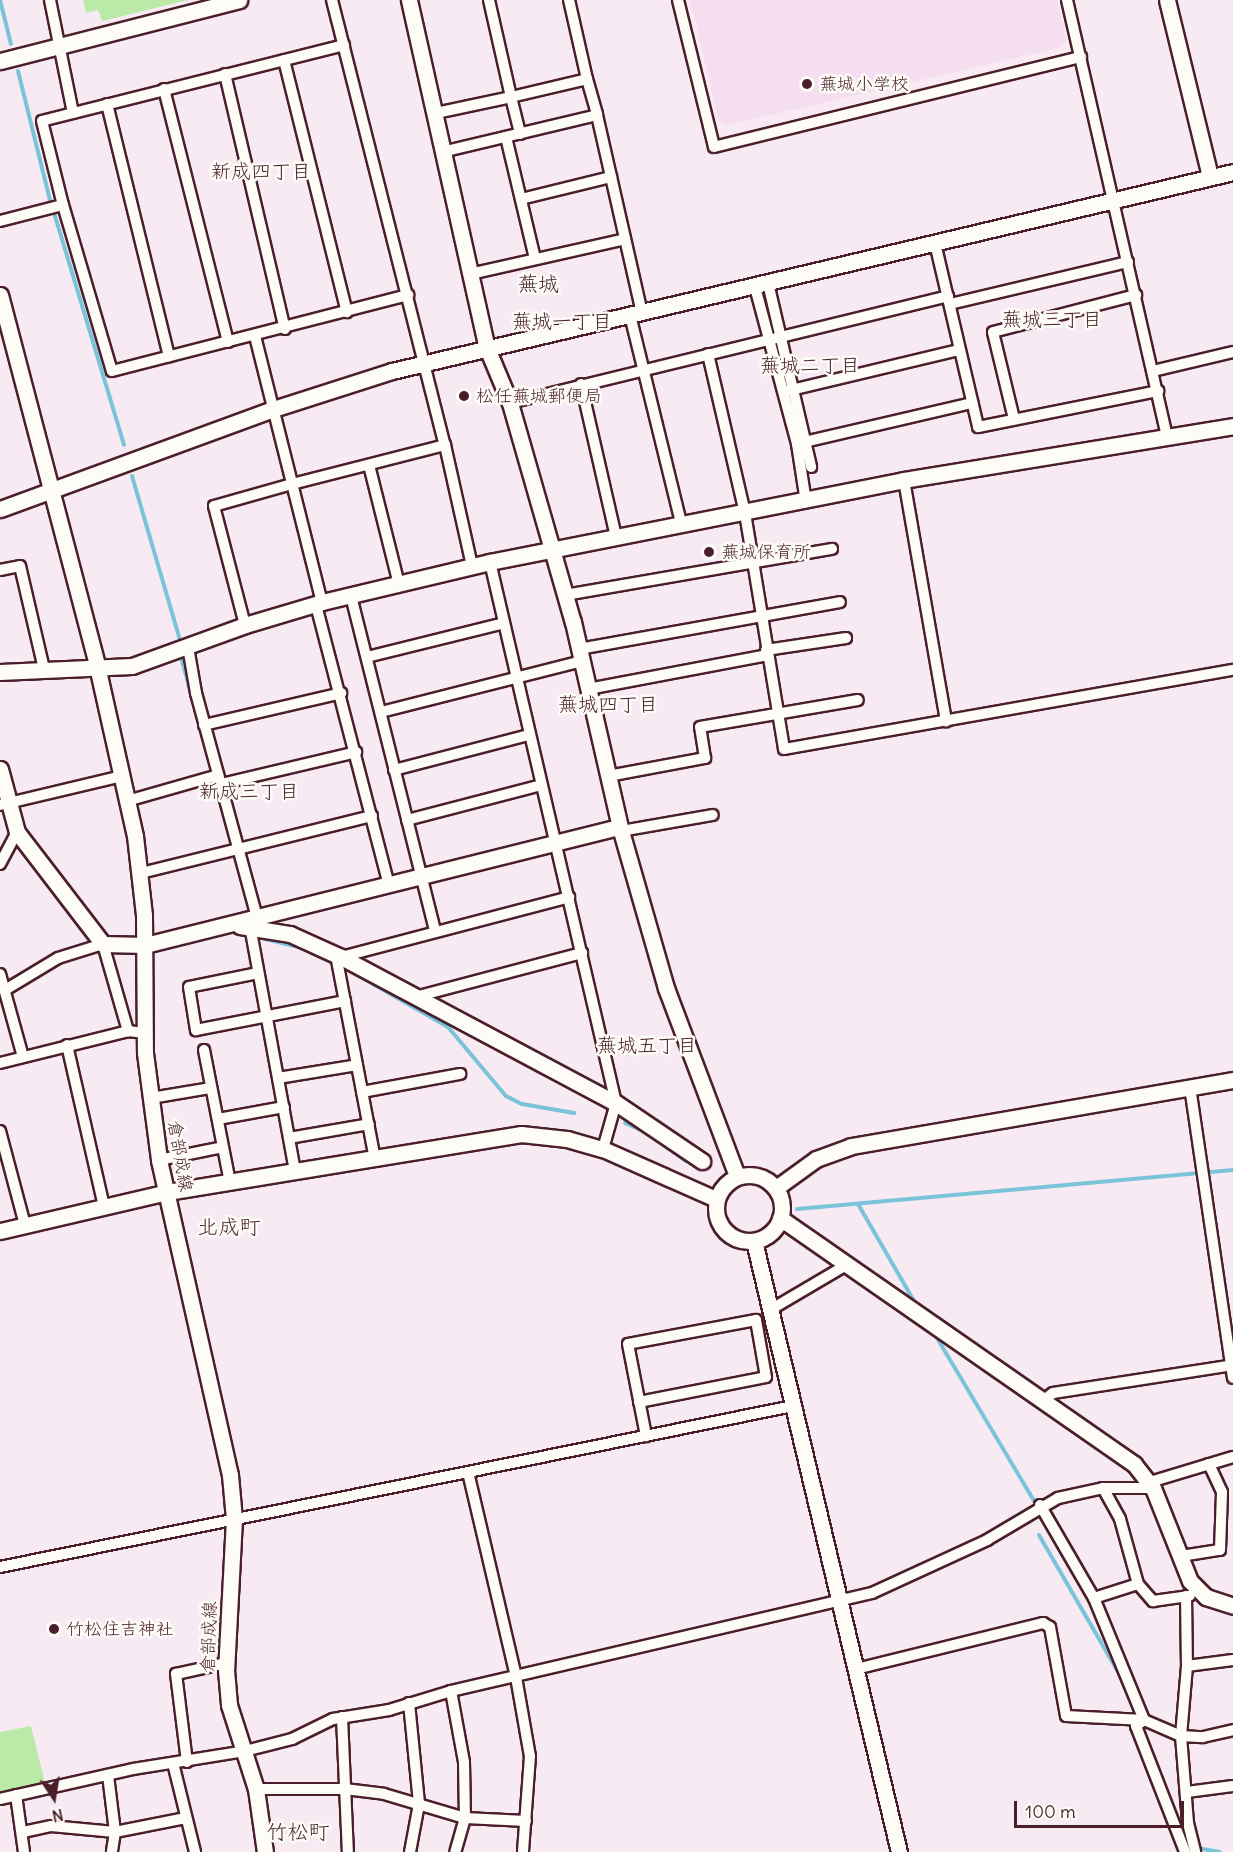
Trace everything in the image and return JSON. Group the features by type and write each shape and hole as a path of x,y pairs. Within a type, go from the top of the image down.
{"street":[{"path":"50,0 73,113"},
{"path":"0,61 239,0"},
{"path":"332,0 426,363 472,566"},
{"path":"409,0 487,348 510,403 553,550 621,829 666,988 737,1176"},
{"path":"489,0 520,134"},
{"path":"569,0 625,239 646,371 681,523"},
{"path":"678,0 714,147 1081,57"},
{"path":"1067,0 1167,435"},
{"path":"1167,0 1210,177"},
{"path":"344,45 42,121 63,205 112,371 285,329 408,295"},
{"path":"284,60 347,312"},
{"path":"225,74 285,329"},
{"path":"436,113 587,79"},
{"path":"164,89 228,342"},
{"path":"107,104 169,356"},
{"path":"442,152 597,115"},
{"path":"506,137 535,259"},
{"path":"0,509 273,409 426,363 1233,172"},
{"path":"521,199 611,177"},
{"path":"0,221 63,205"},
{"path":"470,274 625,239"},
{"path":"934,243 978,427 1158,391"},
{"path":"510,403 708,354 1128,262"},
{"path":"761,285 780,338 788,391 802,443 811,466"},
{"path":"761,285 768,341 788,391"},
{"path":"1014,419 993,332 1136,295"},
{"name":"倉部成線","path":"1,302 97,666 141,873 145,945 145,1033 151,1098 159,1160 230,1475 234,1519 226,1663 230,1706 256,1789 265,1852"},
{"path":"255,336 390,886"},
{"path":"788,391 959,350"},
{"path":"1153,371 1233,352"},
{"path":"708,354 746,513 784,749 1233,670"},
{"path":"581,384 616,537"},
{"path":"802,443 972,403"},
{"path":"0,672 132,666 245,625 319,604 490,562 681,523 806,502 904,480 1167,435 1233,426"},
{"path":"802,443 806,502"},
{"path":"245,625 214,506 445,445"},
{"path":"369,465 399,584"},
{"path":"904,480 946,721"},
{"path":"565,595 831,549"},
{"path":"490,562 528,735 556,842 616,1103 603,1149"},
{"path":"0,570 20,566 44,669"},
{"path":"351,596 435,931"},
{"path":"381,712 516,678 580,655 840,602"},
{"path":"367,657 504,623"},
{"path":"588,689 846,638"},
{"path":"188,647 204,725 240,847 253,922 258,973 295,1172"},
{"path":"204,725 341,693"},
{"path":"608,776 705,758 700,728 858,700"},
{"path":"394,770 528,735"},
{"path":"127,801 220,779 356,752"},
{"path":"0,769 4,804 17,832 103,944 128,1031"},
{"path":"4,804 122,776"},
{"path":"407,820 541,785"},
{"path":"4,990 58,958 103,944 145,945 228,924 253,922 556,842 713,815"},
{"path":"141,873 372,816"},
{"path":"0,864 17,832"},
{"path":"339,956 568,897"},
{"path":"253,922 290,934 339,956 616,1103 702,1161"},
{"path":"415,997 582,954"},
{"path":"339,956 375,1160"},
{"path":"258,973 189,987 196,1030 266,1014 345,1000"},
{"path":"0,974 23,1057"},
{"path":"0,1063 67,1044 128,1031 145,1033"},
{"path":"67,1044 104,1206"},
{"path":"204,1050 230,1182"},
{"path":"278,1078 357,1065"},
{"path":"363,1092 460,1074"},
{"path":"776,1188 816,1159 851,1146 1233,1080"},
{"path":"1190,1087 1201,1174 1233,1378"},
{"path":"151,1098 211,1088"},
{"path":"218,1119 284,1107"},
{"path":"290,1138 369,1124"},
{"path":"0,1131 25,1225"},
{"path":"0,1231 167,1192 375,1160 521,1134 567,1139 603,1149 716,1199"},
{"path":"159,1160 223,1147"},
{"path":"737,1176 762,1177 776,1188 782,1202 780,1218 770,1233 753,1240 735,1238 721,1226 716,1199 724,1185 737,1176"},
{"path":"780,1218 1134,1464 1151,1485 1190,1581 1202,1594 1233,1606"},
{"path":"753,1240 841,1601 899,1852"},
{"path":"770,1310 848,1264"},
{"path":"639,1402 766,1377 756,1320 628,1344 639,1402 646,1436"},
{"path":"1044,1400 1053,1393 1232,1366"},
{"path":"0,1567 793,1406"},
{"path":"0,1799 108,1775 245,1751 292,1739 342,1717 841,1601 914,1577 987,1540 1040,1505 1103,1488 1151,1485 1233,1457"},
{"path":"1181,1556 1220,1550 1228,1511 1209,1464"},
{"path":"468,1472 516,1677 530,1756 524,1852"},
{"path":"1103,1488 1120,1519 1138,1584 1153,1601 1202,1594"},
{"path":"1040,1505 1094,1599 1144,1720"},
{"path":"1094,1599 1138,1584"},
{"path":"1186,1596 1187,1666 1181,1736 1192,1852"},
{"path":"856,1669 1043,1623 1050,1627 1066,1716 1144,1720 1181,1736 1203,1737 1233,1730"},
{"path":"1187,1666 1233,1660"},
{"path":"187,1762 176,1674 226,1663"},
{"path":"451,1691 464,1762 465,1818 455,1852"},
{"path":"409,1703 419,1804 410,1852"},
{"path":"342,1717 348,1852"},
{"path":"1144,1720 1136,1726 1192,1852"},
{"path":"173,1763 195,1852"},
{"path":"108,1775 115,1832 112,1852"},
{"path":"1187,1792 1233,1786"},
{"path":"256,1789 345,1789 419,1804 465,1818 526,1821"},
{"path":"16,1795 24,1852"},
{"path":"23,1832 51,1826 115,1832 186,1818"}],"shaded area":[{"name":"蕪城小学校","path":"690,0 1057,0 1066,39 1062,47 728,125 719,121"}],"green space":[{"path":"83,0 188,0 102,21 98,10 86,13"},
{"path":"31,1726 45,1783 0,1793 0,1732"}],"waterway":[{"path":"0,0 11,44"},
{"path":"18,71 50,200"},
{"path":"55,216 124,445"},
{"path":"132,476 180,640"},
{"path":"181,657 209,760"},
{"path":"257,937 302,948 333,963"},
{"path":"352,972 448,1027 506,1096 522,1104 574,1113"},
{"path":"625,1123 647,1133 686,1161"},
{"path":"797,1209 1233,1170"},
{"path":"858,1204 917,1306"},
{"path":"934,1333 1034,1501"},
{"path":"1039,1535 1121,1677"},
{"path":"1169,1796 1189,1847"},
{"path":"1197,1848 1220,1852"}],"place":[{"name":"蕪城小学校","path":"807,84"},
{"name":"松任蕪城郵便局","path":"464,396"},
{"name":"蕪城保育所","path":"709,552"},
{"name":"竹松住吉神社","path":"54,1629"}],"district":[{"name":"新成四丁目","path":"261,170"},
{"name":"蕪城","path":"538,284"},
{"name":"蕪城三丁目","path":"1052,318"},
{"name":"蕪城一丁目","path":"562,320"},
{"name":"蕪城二丁目","path":"810,364"},
{"name":"蕪城四丁目","path":"608,703"},
{"name":"新成三丁目","path":"249,790"},
{"name":"蕪城五丁目","path":"647,1044"},
{"name":"北成町","path":"229,1227"},
{"name":"竹松町","path":"298,1832"}]}
